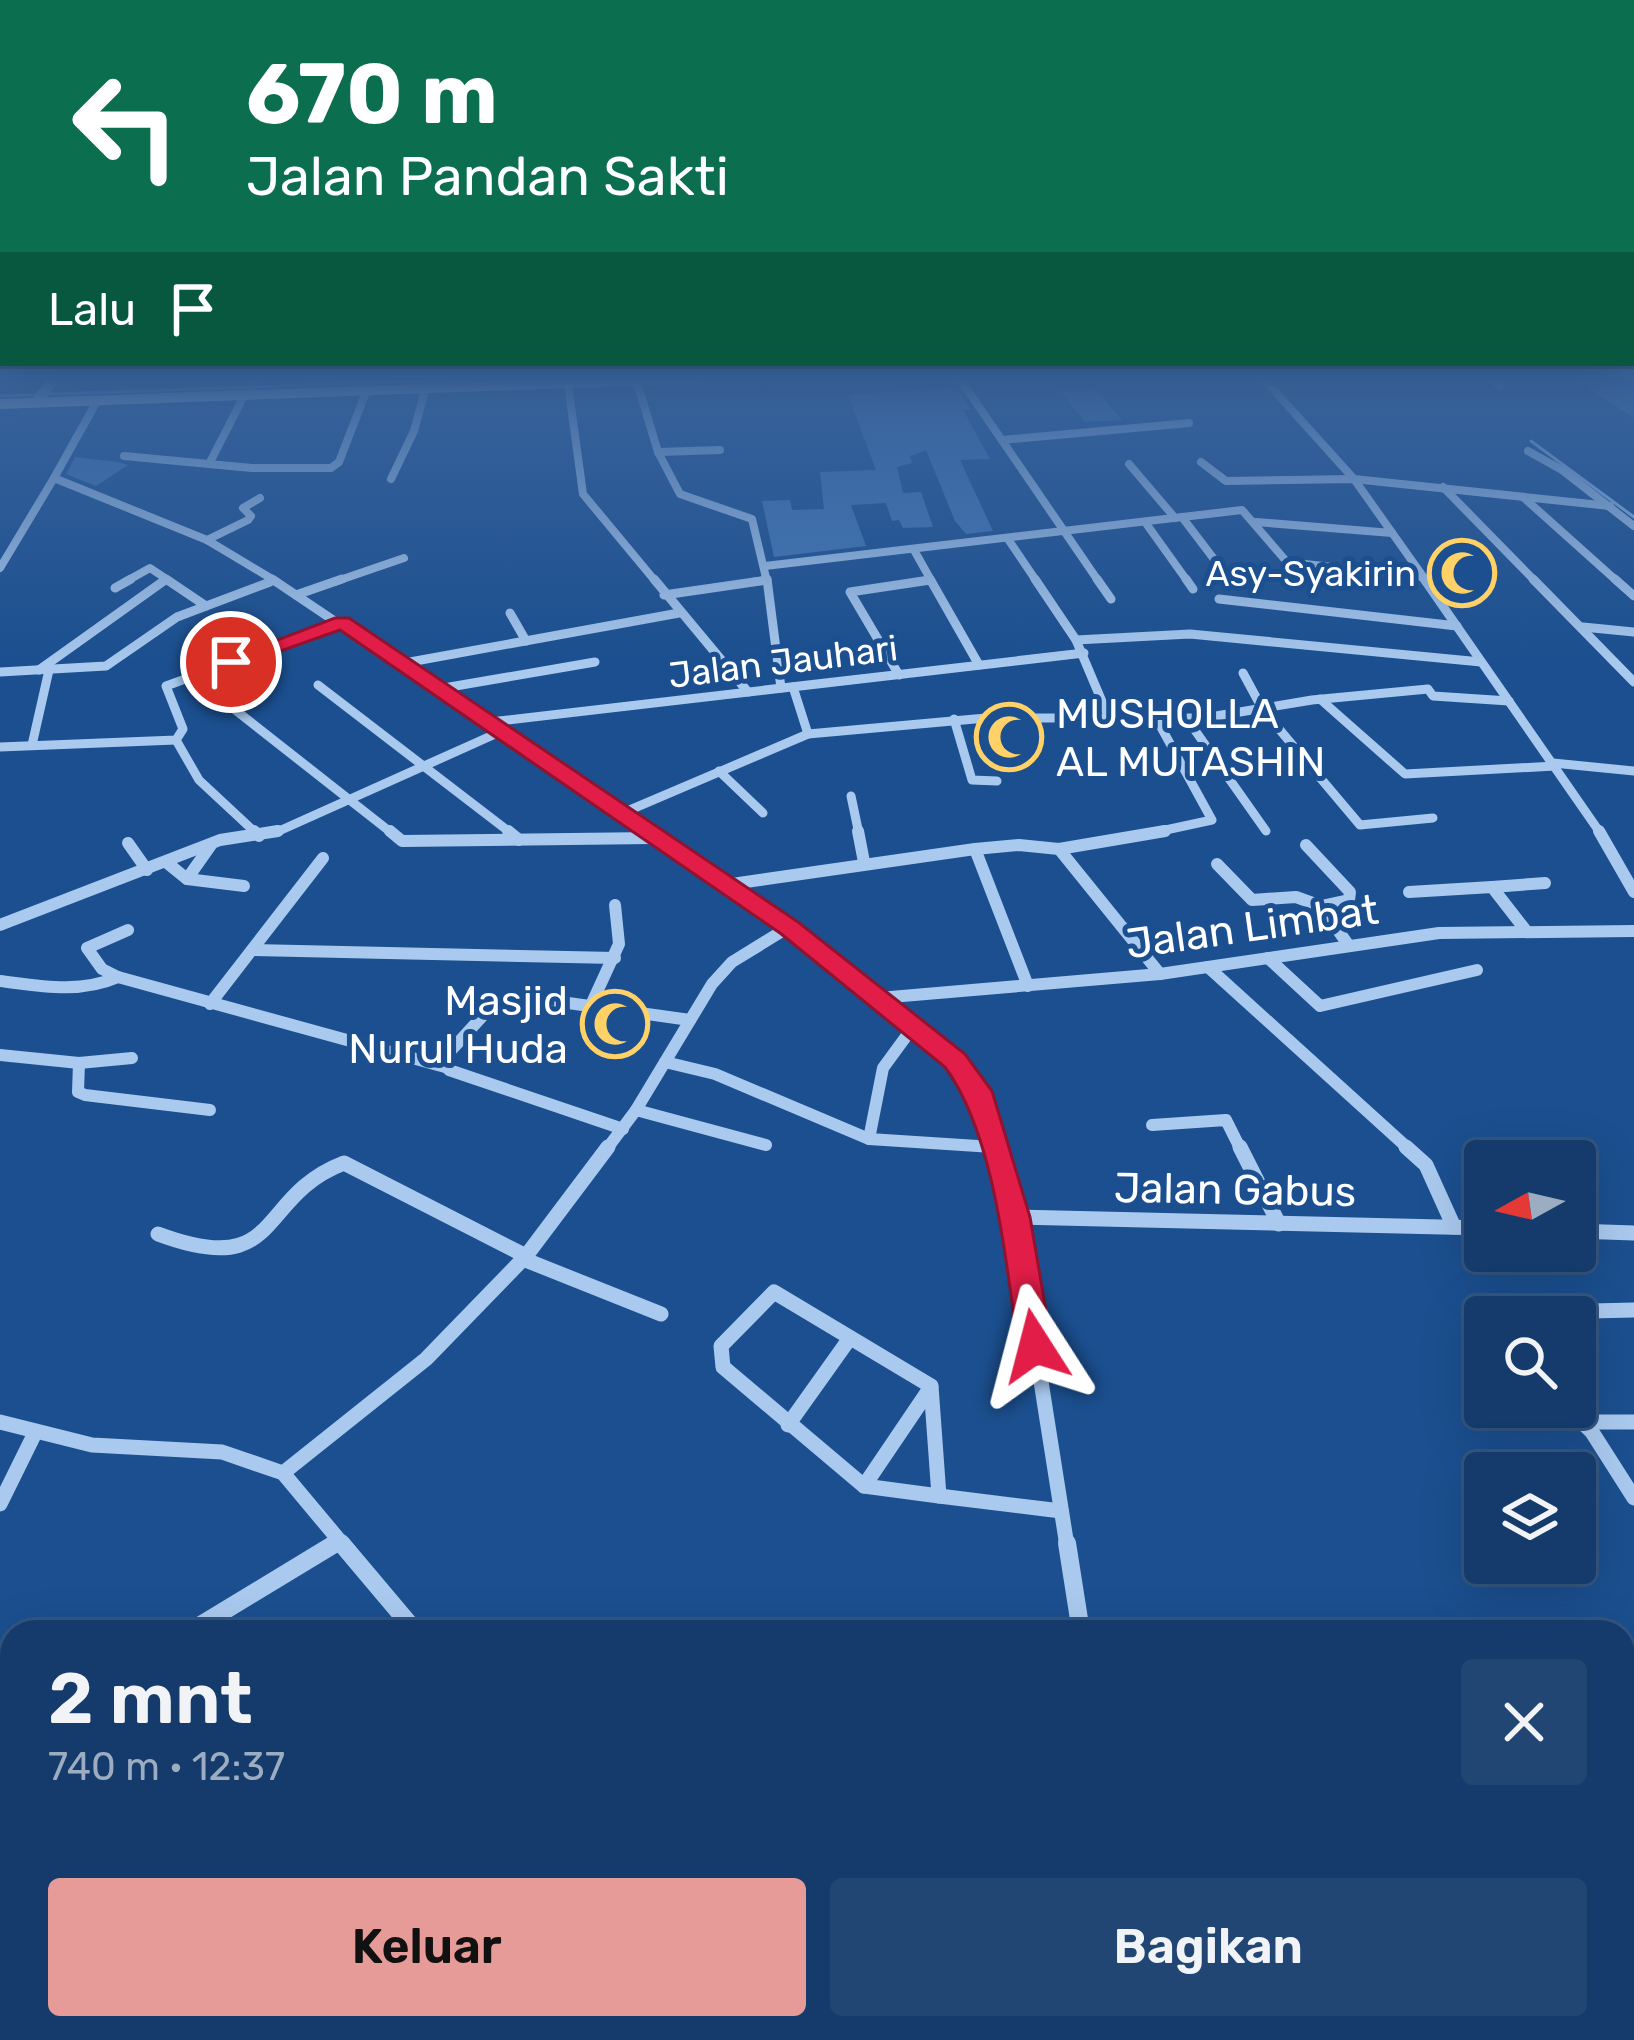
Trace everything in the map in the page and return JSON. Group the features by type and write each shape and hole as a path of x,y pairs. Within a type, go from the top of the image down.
{"street":[{"path":"0,568 56,474"},
{"path":"391,479 393,474"},
{"path":"580,474 583,494 748,692"},
{"path":"670,474 680,494 752,519 766,566 787,688 808,734"},
{"path":"1025,474 1111,599"},
{"path":"1139,474 1220,567"},
{"path":"1217,474 1226,481 1354,479 1610,506"},
{"path":"1350,474 1554,764 1634,892"},
{"path":"1563,474 1634,526"},
{"path":"54,478 207,540 342,622 618,815 789,927 968,1074 978,1091 1015,1217 1079,1620"},
{"path":"1442,487 1634,682"},
{"path":"1523,497 1634,596"},
{"path":"207,540 248,520 251,516 243,508 260,498"},
{"path":"766,566 1242,510 1290,563 1423,577"},
{"path":"1145,522 1193,589"},
{"path":"1256,522 1392,532"},
{"path":"1008,539 1084,652 1109,718"},
{"path":"914,550 979,665"},
{"path":"296,595 404,558"},
{"path":"115,588 147,568 206,606"},
{"path":"32,745 44,670 165,580"},
{"path":"664,595 767,580"},
{"path":"899,675 850,592 930,580"},
{"path":"0,672 106,666 177,616 270,582"},
{"path":"1219,599 1457,626"},
{"path":"510,613 526,641"},
{"path":"398,664 679,613"},
{"path":"259,836 181,758 176,740 183,729 166,686 342,622"},
{"path":"1582,626 1634,632"},
{"path":"1076,640 1190,634 1481,662"},
{"name":"Jalan Jauhari","path":"488,722 1084,652"},
{"path":"436,689 595,662"},
{"path":"1243,673 1263,710 1360,825 1433,818"},
{"path":"192,676 402,842 653,838"},
{"path":"318,685 518,840"},
{"path":"618,815 808,734 954,719 1187,718 1428,689 1433,696 1509,701"},
{"path":"1320,699 1405,774 1554,764 1634,771"},
{"path":"725,885 975,849 1059,849 1211,822 1156,718"},
{"path":"1187,718 1266,831"},
{"path":"954,719 973,780 997,782"},
{"path":"0,926 212,843 259,836 502,731"},
{"path":"0,747 176,740"},
{"path":"719,771 763,814"},
{"path":"851,796 864,862"},
{"path":"128,843 147,870"},
{"path":"187,878 212,843"},
{"path":"1217,864 1252,900 1296,897 1322,906 1352,898 1306,845"},
{"path":"975,849 1028,986"},
{"path":"1059,849 1160,974"},
{"path":"210,1004 323,857"},
{"path":"166,862 187,878 244,886"},
{"path":"1409,892 1545,883"},
{"path":"1492,887 1527,932"},
{"path":"591,1006 615,958 624,924 615,905"},
{"path":"1322,906 1349,946"},
{"path":"283,1473 427,1359 524,1258 636,1110 712,983 732,962 789,927"},
{"path":"128,930 87,950 102,968 118,976 445,1067 623,1129"},
{"name":"Jalan Limbat","path":"879,998 1160,974 1439,933 1634,931"},
{"path":"252,950 615,958"},
{"path":"1268,958 1320,1006 1477,970"},
{"name":"Jalan Gabus","path":"1208,967 1426,1165 1454,1227"},
{"path":"0,981 80,988 118,976"},
{"path":"445,1067 445,1057 488,1010 525,997 690,1021"},
{"path":"869,1139 883,1069 913,1028"},
{"path":"0,1055 79,1063 132,1058"},
{"path":"665,1062 715,1074 869,1139 993,1148"},
{"path":"79,1063 78,1092 85,1095 210,1110"},
{"path":"636,1110 766,1145"},
{"path":"1152,1125 1226,1120 1279,1224"},
{"path":"158,1234 213,1252 241,1251 321,1174 344,1163 524,1258 661,1314"},
{"name":"Jalan Gabus","path":"1015,1217 1464,1227"},
{"path":"1596,1232 1634,1232"},
{"path":"932,1387 774,1292 721,1346 723,1367 864,1486 1061,1511"},
{"path":"1596,1311 1634,1310"},
{"path":"788,1425 850,1338"},
{"path":"932,1387 939,1496"},
{"path":"864,1486 932,1387"},
{"path":"0,1422 92,1445 222,1452 283,1473 406,1620"},
{"path":"1596,1422 1634,1422"},
{"path":"1586,1428 1634,1498"},
{"path":"0,1504 35,1433"},
{"path":"209,1620 340,1540"}],"building":[{"path":"66,474 114,474 96,486"},
{"path":"820,474 899,474 903,493 921,492 933,527 903,528 899,520 892,521 886,503 851,505 866,546 774,557 762,501 790,500 792,510 824,509"},
{"path":"936,474 967,474 993,531 966,534 955,521"},
{"name":"Asy-Syakirin","path":"1484,561 1496,579 1437,580 1427,566"}],"waterway":[{"path":"1576,474 1634,517"}],"place":[{"name":"Asy-Syakirin","path":"1462,573"},
{"name":"MUSHOLLA AL MUTASHIN","path":"1009,737"},
{"name":"Masjid Nurul Huda","path":"615,1024"}],"route":[{"path":"231,662 342,622 618,815 789,927 955,1060 978,1091 1015,1217 1035,1346"}]}
